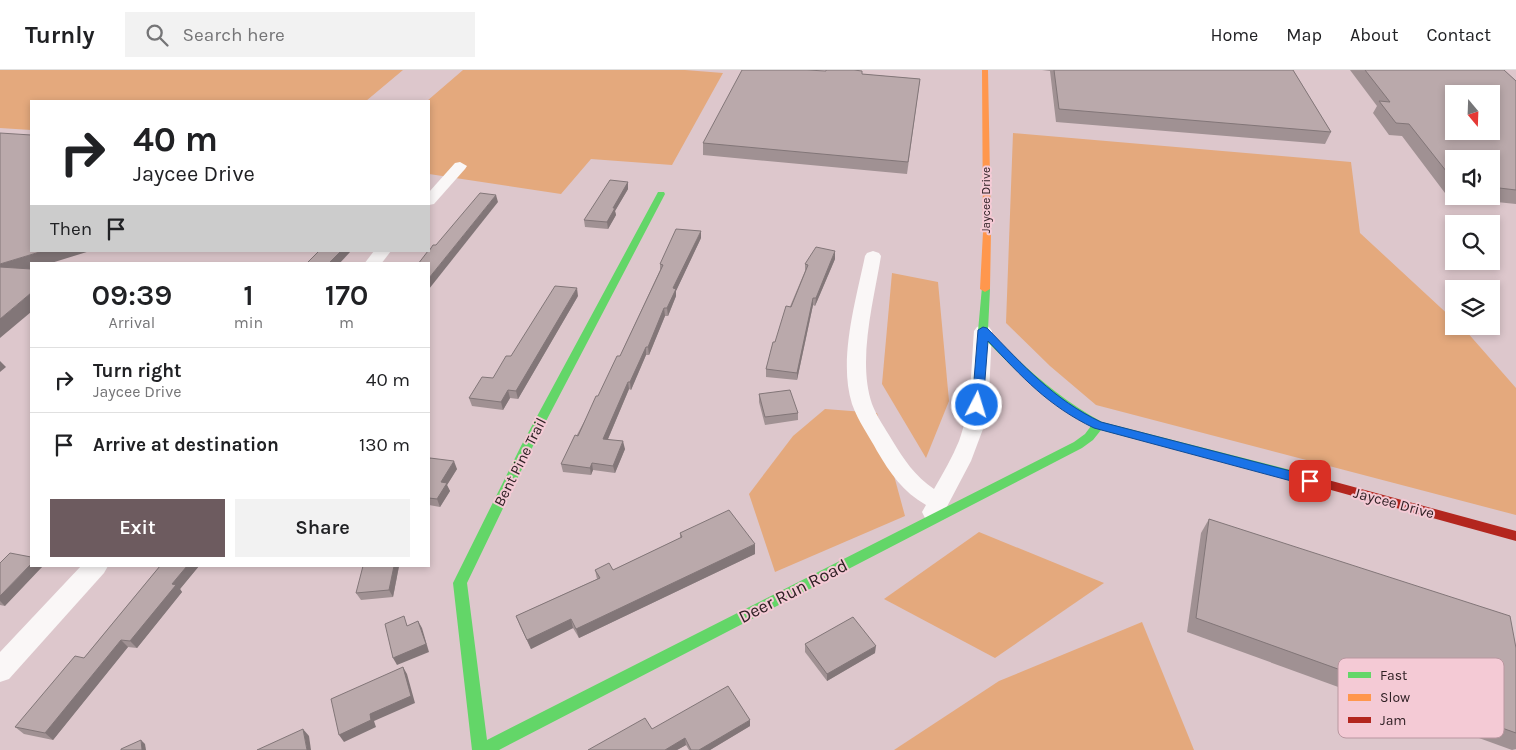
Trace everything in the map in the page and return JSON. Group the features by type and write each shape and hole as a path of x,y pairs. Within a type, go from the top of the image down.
{"street":[{"name":"Jaycee Drive","path":"927,523 966,447 973,430 977,405 983,330 987,232 985,70"},
{"path":"430,200 460,166"},
{"name":"Bent Pine Trail","path":"482,750 460,584 527,446 661,194"},
{"path":"374,262 383,252"},
{"path":"873,256 859,342 858,372 860,397 870,420 904,476 921,493 938,501"},
{"name":"Jaycee Drive","path":"983,330 1038,387 1073,414 1098,425 1516,536"},
{"name":"Deer Run Road","path":"482,750 1078,445 1089,437 1098,425"},
{"path":"0,670 95,567"}],"shaded area":[{"path":"0,70 403,70 367,100 30,100 30,130 0,128"},
{"path":"463,70 685,70 723,73 672,165 591,159 561,194 430,174 430,100 428,100"},
{"path":"1013,133 1351,162 1360,233 1445,312 1445,335 1470,335 1516,388 1516,515 1096,405 1050,366 1006,323"},
{"path":"892,273 938,282 949,401 926,458 882,384"},
{"path":"825,409 877,413 905,516 775,572 749,494 793,436"},
{"path":"979,532 1104,583 995,658 884,599"},
{"path":"1142,622 1194,750 894,750 999,681"}],"building":[{"path":"742,70 854,70 862,71 862,74 920,79 908,162 703,143"},
{"path":"1054,70 1293,70 1331,132 1059,109"},
{"path":"1365,70 1504,70 1516,81 1516,190 1500,188 1500,150 1445,150 1445,170 1409,124 1396,123 1379,101 1390,102"},
{"path":"0,133 30,135 30,252 40,252 0,264"},
{"path":"610,180 628,182 607,222 584,220"},
{"path":"480,193 496,195 430,277 430,262 420,262 427,252 430,252 433,245 436,245"},
{"path":"676,229 701,231 673,288 676,289 667,308 664,308 648,347 646,347 630,382 628,382 603,439 623,441 613,466 592,463 590,468 561,464 575,435 578,436 617,356 620,356 663,265 660,264"},
{"path":"816,247 835,251 816,298 813,298 797,373 766,369 786,306 791,307 808,265 805,264"},
{"path":"318,252 340,252 330,262 308,262"},
{"path":"0,267 30,269 30,294 0,319"},
{"path":"555,286 577,288 516,391 508,390 501,402 469,398 482,377 493,378 506,356 511,356"},
{"path":"790,390 798,413 765,417 759,394"},
{"path":"430,458 454,461 441,482 447,483 437,499 430,498"},
{"path":"729,510 755,544 576,629 571,619 527,640 516,616 600,578 595,570 609,563 613,570 682,537 680,533"},
{"path":"1209,519 1510,616 1516,648 1516,733 1504,729 1504,658 1338,658 1338,669 1196,618"},
{"path":"10,553 30,557 30,565 0,596 0,563"},
{"path":"159,567 186,567 172,584 176,585 130,641 121,640 45,733 15,727 75,656 84,658"},
{"path":"363,567 394,567 389,590 356,593"},
{"path":"404,616 407,626 418,621 426,644 393,658 385,624"},
{"path":"853,617 876,646 827,674 805,644"},
{"path":"403,667 411,696 370,714 371,720 339,735 331,699"},
{"path":"728,686 750,720 699,750 691,750 685,738 665,750 588,750 645,718 652,729"},
{"path":"303,729 307,750 257,750"},
{"path":"141,740 142,750 121,750 121,749"}],"traffic: fast":[{"path":"480,750 460,583 527,446 661,194"},
{"path":"985,289 983,331 1036,383 1081,416 1098,425 1306,479"},
{"path":"483,750 1078,445 1089,437 1098,425"}],"traffic: slow":[{"path":"985,70 987,232 985,289"}],"traffic: jam":[{"path":"1306,479 1516,536"}],"route":[{"path":"977,405 983,330 1038,387 1073,414 1098,425 1310,481"}]}
